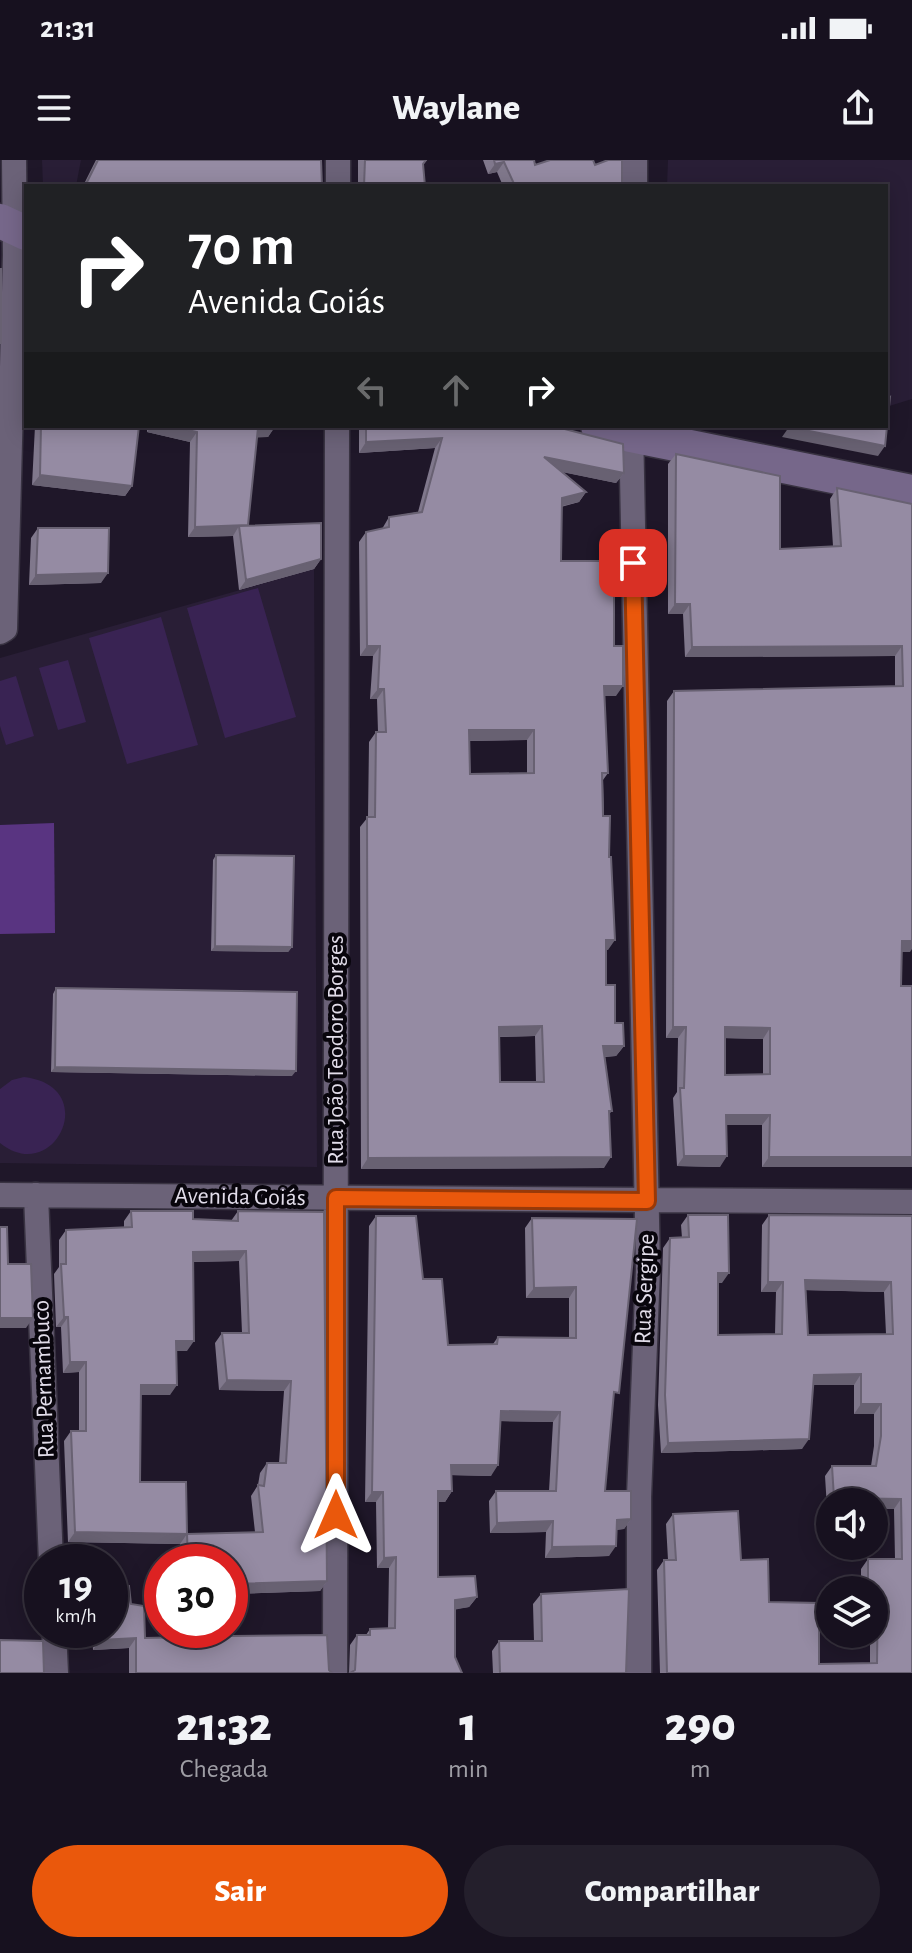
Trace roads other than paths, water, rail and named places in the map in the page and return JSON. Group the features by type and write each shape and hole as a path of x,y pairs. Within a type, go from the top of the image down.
{"street":[{"path":"2,630 14,160"},
{"path":"338,160 338,184"},
{"path":"635,160 635,184"},
{"name":"Rua João Teodoro Borges","path":"335,1673 337,428"},
{"path":"620,429 912,492"},
{"name":"Rua Sergipe","path":"620,429 647,1201 648,1269 639,1497 639,1673"},
{"name":"Avenida Goiás","path":"0,1195 912,1202"},
{"name":"Rua Pernambuco","path":"36,1195 50,1544"},
{"path":"55,1648 56,1673"}]}
